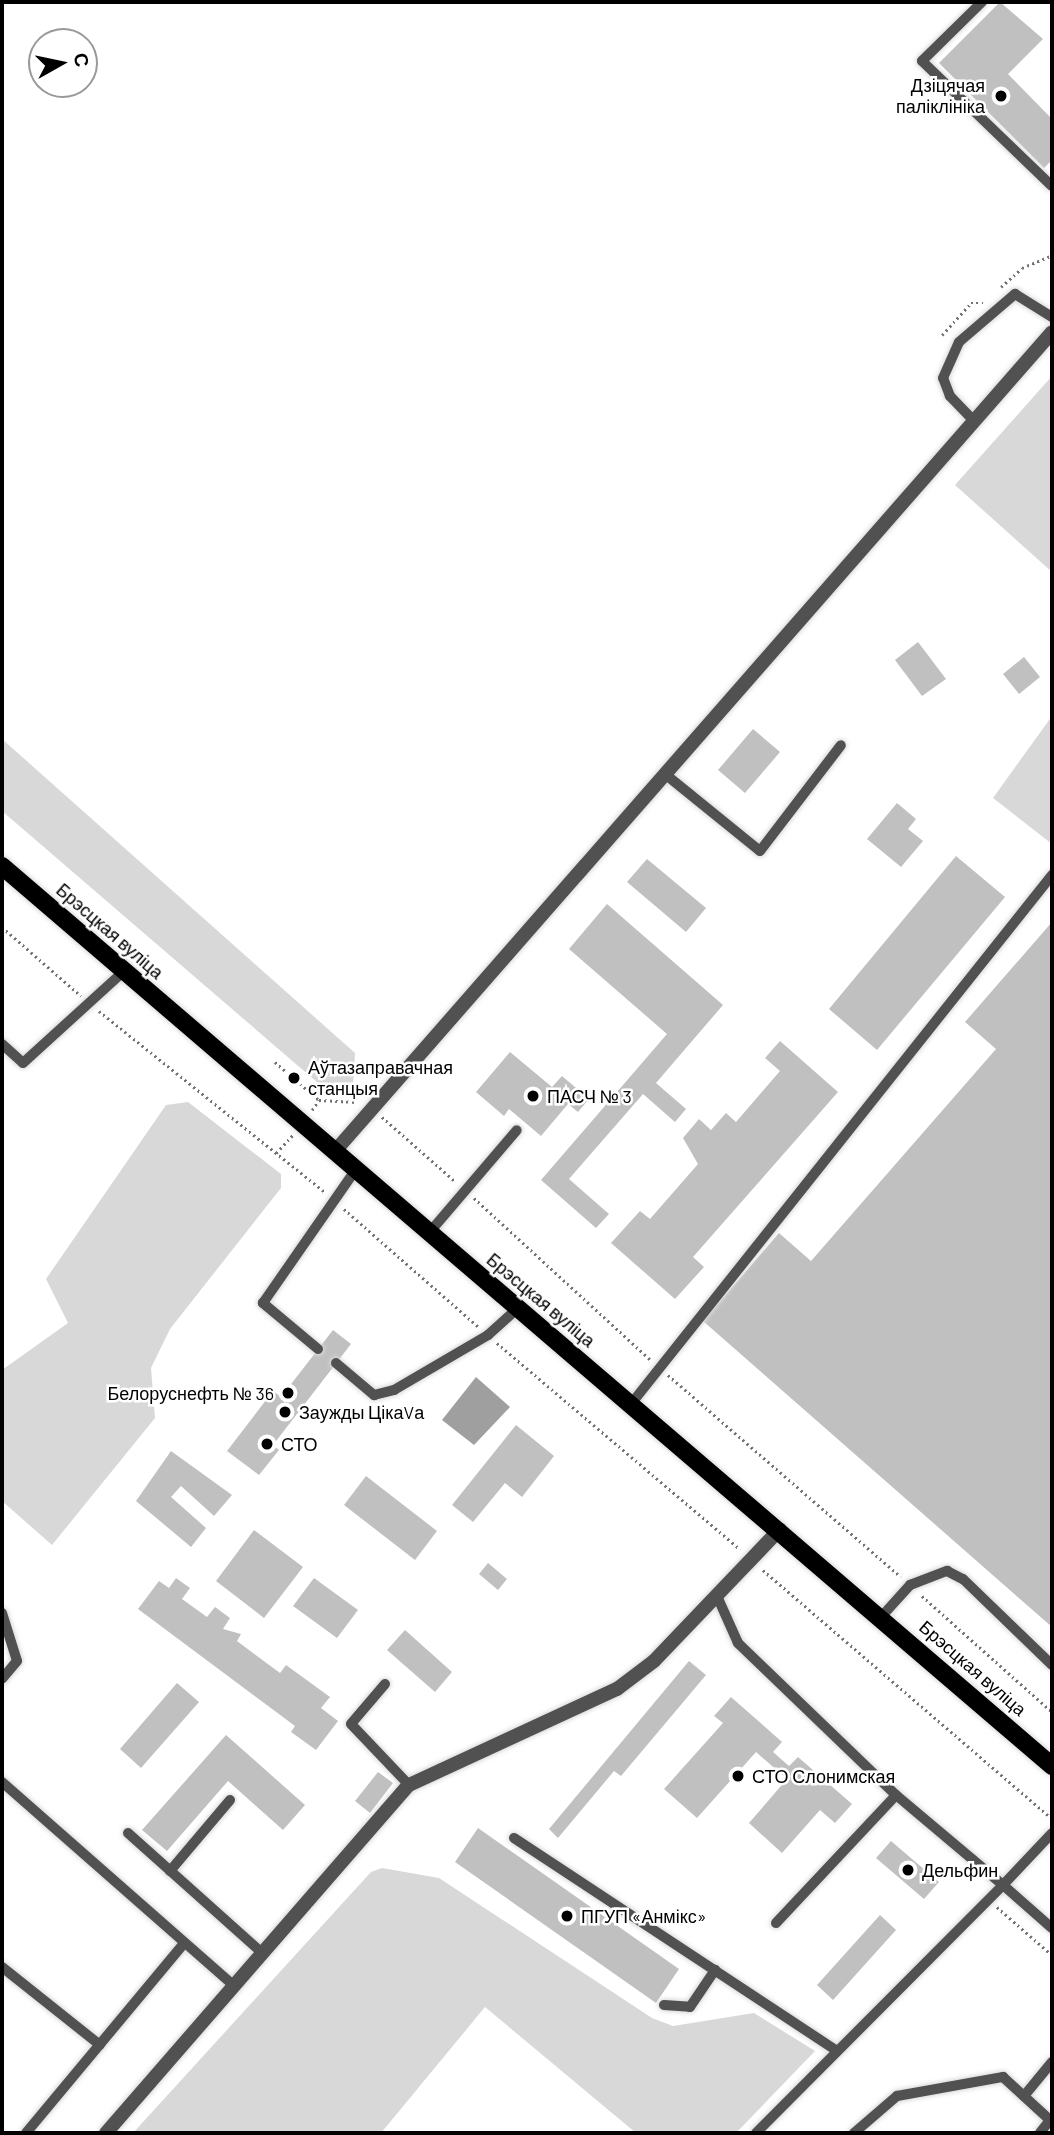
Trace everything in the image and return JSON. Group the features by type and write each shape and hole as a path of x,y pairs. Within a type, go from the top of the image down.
{"main road":[{"name":"Брэсцкая вуліца","path":"2,866 123,972 336,1150 429,1233 882,1616 1052,1766"}],"street":[{"path":"336,1150 1052,332"},
{"path":"106,2133 409,1785 617,1689 717,1596 780,1529"}],"lane":[{"path":"982,2 922,61 1052,186"},
{"path":"974,421 950,396 943,378 959,342 1015,294 1052,317"},
{"path":"665,774 760,851 841,745"},
{"path":"631,1404 1052,875"},
{"path":"2,1044 23,1063 93,1006 123,972"},
{"path":"429,1233 517,1130"},
{"path":"318,1349 263,1303 332,1198 356,1169"},
{"path":"335,1363 374,1395 394,1390 488,1335 518,1308"},
{"path":"882,1616 910,1585 947,1571 1052,1665"},
{"path":"717,1596 738,1643 896,1796 1052,1928"},
{"path":"2,1613 17,1661 2,1679"},
{"path":"385,1684 351,1724 409,1785"},
{"path":"2,1782 183,1946 233,1985"},
{"path":"776,1923 896,1796"},
{"path":"170,1871 230,1800"},
{"path":"756,2133 835,2050 989,1900 1052,1832"},
{"path":"128,1833 261,1952"},
{"path":"514,1838 835,2050"},
{"path":"26,2133 183,1946"},
{"path":"2,1967 100,2045"},
{"path":"664,2005 690,2007 715,1970"},
{"path":"1024,2096 1052,2062"},
{"path":"859,2132 897,2096 1003,2077 1051,2120 1040,2133"}],"path":[{"path":"942,335 971,303 982,305 1022,268 1052,255"},
{"path":"2,927 93,1006 332,1198 488,1335 752,1559 807,1614 1052,1819"},
{"path":"275,1062 319,1100"},
{"path":"989,1900 1052,1955"}],"shaded area":[{"path":"1052,376 1052,572 955,485"},
{"path":"1052,716 1052,844 993,798"},
{"path":"2,739 355,1053 353,1086 325,1089 2,811"},
{"path":"188,1102 281,1174 281,1188 170,1329 151,1368 155,1418 52,1545 2,1501 2,1370 68,1323 46,1279 166,1105"},
{"path":"476,1377 510,1407 474,1445 442,1420"},
{"path":"382,1868 439,1878 652,2018 673,2026 754,2013 815,2051 736,2133 636,2133 485,2007 381,2133 133,2133 371,1872"}],"building":[{"name":"Дзіцячая паліклініка","path":"1000,2 1043,39 1008,74 1052,119 1052,160 1044,168 939,63"},
{"path":"918,642 946,679 922,696 895,660"},
{"path":"1024,657 1040,677 1019,694 1003,674"},
{"path":"753,729 780,752 745,793 718,770"},
{"path":"897,803 916,819 908,829 923,841 901,867 867,839"},
{"path":"956,856 1005,897 877,1050 829,1009"},
{"path":"647,859 706,908 686,932 627,882"},
{"path":"607,904 723,1005 656,1083 686,1109 675,1122 643,1094 569,1179 609,1214 596,1228 541,1180 667,1034 569,949"},
{"path":"1052,922 1052,1627 703,1321 779,1233 811,1261 996,1049 965,1022"},
{"path":"780,1041 838,1092 693,1257 704,1267 675,1299 611,1243 640,1211 650,1219 698,1164 683,1138 699,1119 711,1130 726,1113 736,1122 780,1071 765,1058"},
{"name":"ПАСЧ № 3","path":"510,1052 552,1087 562,1076 589,1099 578,1112 568,1104 541,1136 509,1109 504,1116 476,1092"},
{"path":"333,1330 351,1344 273,1445 279,1450 259,1475 227,1451 273,1391 281,1397"},
{"path":"516,1425 554,1456 522,1497 505,1483 473,1522 452,1505"},
{"path":"171,1451 232,1495 214,1516 181,1486 171,1497 206,1528 191,1547 136,1501"},
{"path":"366,1476 437,1531 415,1560 344,1505"},
{"path":"254,1530 303,1567 264,1618 216,1581"},
{"path":"488,1563 507,1579 498,1590 479,1574"},
{"path":"176,1578 190,1588 182,1599 207,1617 215,1607 230,1618 223,1629 241,1634 237,1641 280,1673 286,1665 330,1697 321,1708 338,1721 316,1750 291,1732 295,1726 138,1609 159,1581 169,1588"},
{"path":"314,1578 358,1610 337,1638 293,1606"},
{"path":"405,1630 452,1672 435,1692 387,1650"},
{"path":"689,1661 706,1675 621,1776 614,1771 558,1838 549,1829"},
{"path":"177,1683 199,1702 141,1768 120,1749"},
{"path":"731,1697 782,1742 773,1752 789,1766 798,1757 852,1804 835,1823 820,1810 782,1853 749,1823 787,1779 756,1752 697,1818 664,1789 723,1723 714,1716"},
{"path":"226,1735 305,1805 283,1830 228,1781 167,1851 142,1830"},
{"path":"378,1772 393,1783 370,1813 355,1801"},
{"name":"ПГУП «Анмікс»","path":"478,1828 679,1969 656,2003 455,1862"},
{"name":"Дельфин","path":"891,1841 939,1882 924,1899 876,1858"},
{"path":"880,1915 896,1930 833,2000 817,1985"}],"place":[{"name":"Дзіцячая паліклініка","path":"1001,96"},
{"name":"Аўтазаправачная станцыя","path":"294,1078"},
{"name":"ПАСЧ № 3","path":"533,1096"},
{"name":"Белоруснефть № 36","path":"288,1393"},
{"name":"Заужды ЦікаVа","path":"285,1412"},
{"name":"СТО","path":"267,1444"},
{"name":"СТО Слонимская","path":"738,1776"},
{"name":"Дельфин","path":"908,1870"},
{"name":"ПГУП «Анмікс»","path":"567,1916"}]}
